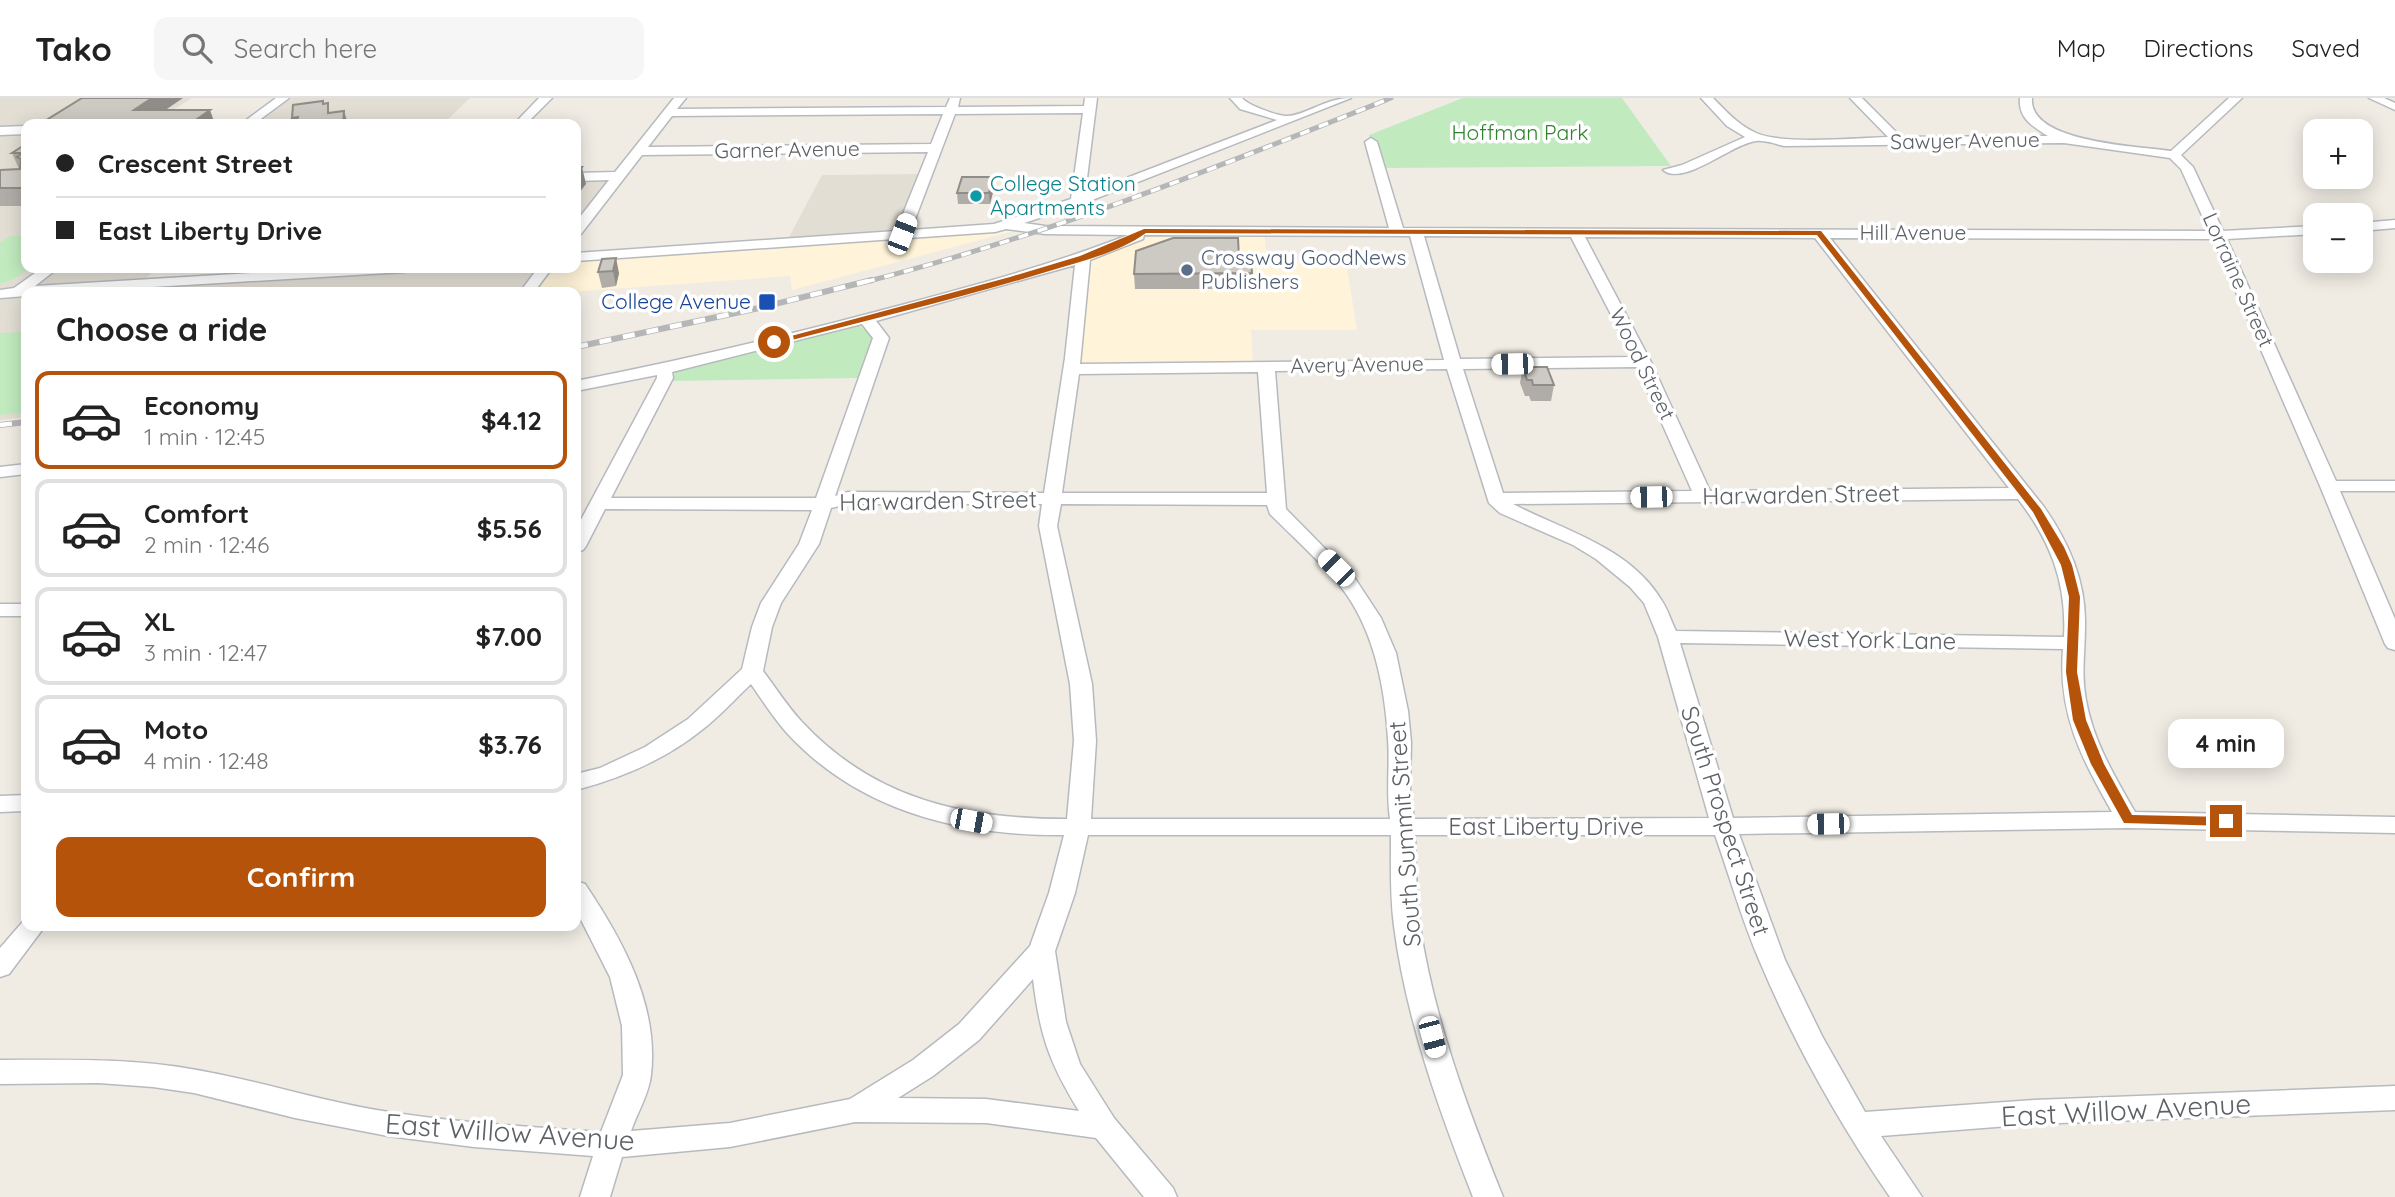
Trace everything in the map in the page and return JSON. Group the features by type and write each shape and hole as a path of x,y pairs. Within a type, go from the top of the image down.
{"street":[{"path":"254,119 283,98"},
{"path":"525,119 545,98"},
{"path":"581,224 680,98"},
{"path":"1236,98 1244,107 1289,120"},
{"path":"581,257 983,230 1007,225 1077,201 1345,98"},
{"path":"1707,98 1731,123 1754,137"},
{"path":"1856,98 1898,141"},
{"path":"2026,98 2024,107 2028,115 2042,127 2064,139"},
{"path":"2174,155 2236,98"},
{"path":"2375,98 2395,107"},
{"path":"668,113 953,104 1090,103 1077,201"},
{"path":"902,234 953,104"},
{"path":"1,131 21,130"},
{"path":"1669,170 1685,168 1754,137"},
{"name":"Sawyer Avenue","path":"1754,137 1784,142 2064,139 2174,155"},
{"path":"1371,142 1397,231"},
{"name":"Garner Avenue","path":"638,151 937,148"},
{"name":"Lorraine Street","path":"2174,155 2187,167 2392,631"},
{"path":"581,177 618,176"},
{"path":"2373,226 2395,224"},
{"name":"Hill Avenue","path":"1007,225 1045,230 1144,231 2218,235 2303,231"},
{"path":"581,385 664,369 866,319 1083,258 1135,238 1144,231"},
{"path":"1416,231 1452,364 1496,499"},
{"name":"Wood Street","path":"1576,232 1643,362 1704,497"},
{"path":"1819,233 2049,529 2067,565 2075,605 2071,672 2080,720 2097,764 2128,820"},
{"path":"855,1110 923,1068 969,1032 1042,951 1062,893 1079,827 1086,741 1084,709 1072,636 1048,526 1083,258"},
{"path":"25,287 44,273"},
{"path":"86,287 321,273"},
{"path":"0,294 19,291"},
{"path":"581,781 608,773 653,752 696,724 752,671 762,627 771,603 809,544 881,338 866,319"},
{"name":"Avery Avenue","path":"1070,369 1643,362"},
{"path":"1266,366 1276,499"},
{"path":"581,537 665,378 664,369"},
{"path":"0,472 21,469"},
{"path":"2329,486 2395,486"},
{"name":"Harwarden Street","path":"1496,499 2022,493"},
{"name":"Harwarden Street","path":"599,503 823,504 848,498 1276,499"},
{"name":"South Summit Street","path":"1276,499 1277,510 1349,584 1366,608 1380,638 1397,711 1400,741 1398,790 1403,827 1407,925 1415,970 1450,1096 1488,1197"},
{"name":"South Prospect Street","path":"1496,499 1507,509 1580,541 1619,567 1653,602 1668,637 1711,790 1772,960 1810,1040 1857,1125 1907,1197"},
{"path":"0,610 21,610"},
{"name":"West York Lane","path":"1668,637 2073,643"},
{"name":"East Liberty Drive","path":"752,671 794,726 855,779 878,793 943,815 988,824 1079,827 1725,826 2128,820 2395,825"},
{"path":"0,804 21,803"},
{"path":"581,897 600,925 613,951 627,992 633,1017 637,1076 595,1197"},
{"path":"0,967 28,931"},
{"path":"1042,951 1052,1022 1068,1067 1104,1127 1162,1197"},
{"name":"East Willow Avenue","path":"0,1072 99,1071 153,1075 194,1081 295,1106 388,1124 474,1135 611,1145 754,1132 855,1110 986,1111 1104,1127"},
{"name":"East Willow Avenue","path":"1857,1125 2035,1112 2395,1098"}],"shaded area":[{"path":"0,98 192,98 159,119 21,119 21,273 152,273 141,282 296,273 533,273 522,287 21,287 21,418 0,420"},
{"path":"292,98 470,98 448,119 264,119"},
{"path":"922,174 899,233 787,241 822,175"},
{"path":"613,177 581,217 581,178"},
{"path":"976,231 1014,231 792,290 790,276 581,291 581,287 538,287 548,273 581,273 581,259"},
{"path":"1156,232 1264,232 1267,261 1346,261 1357,330 1251,330 1253,364 1076,367 1087,259"}],"green space":[{"name":"Hoffman Park","path":"1463,98 1622,98 1671,166 1380,168 1369,135"},
{"path":"10,236 21,236 22,273 0,284 0,249 8,255 0,248 0,243"},
{"path":"860,326 873,336 859,378 671,381 675,370 681,368"},
{"path":"21,332 21,413 0,415 0,333"}],"building":[{"path":"82,98 152,98 134,110 210,110 197,119 48,119"},
{"path":"323,101 323,104 328,103 328,113 344,111 343,119 292,118 293,105"},
{"path":"21,159 21,188 0,188 0,170 20,169"},
{"path":"962,177 993,177 989,193 957,193"},
{"path":"1173,238 1238,238 1239,258 1251,258 1252,273 1134,274 1136,251"},
{"path":"616,258 613,271 598,272 602,259"},
{"path":"1523,367 1547,367 1554,385 1533,385 1532,380 1527,380"}],"railway":[{"path":"865,282 999,244 1131,199 1391,98"},
{"path":"581,346 759,308 872,280"},
{"path":"0,425 21,423"}],"place":[{"name":"College Station Apartments","path":"976,196"},
{"name":"Crossway GoodNews Publishers","path":"1187,270"},
{"name":"College Avenue","path":"767,302"}],"route":[{"path":"774,342 1013,279 1083,258 1135,238 1144,231 1819,233 2037,511 2059,547 2067,565 2074,597 2071,672 2075,702 2085,737 2097,764 2128,820 2226,821"}]}
